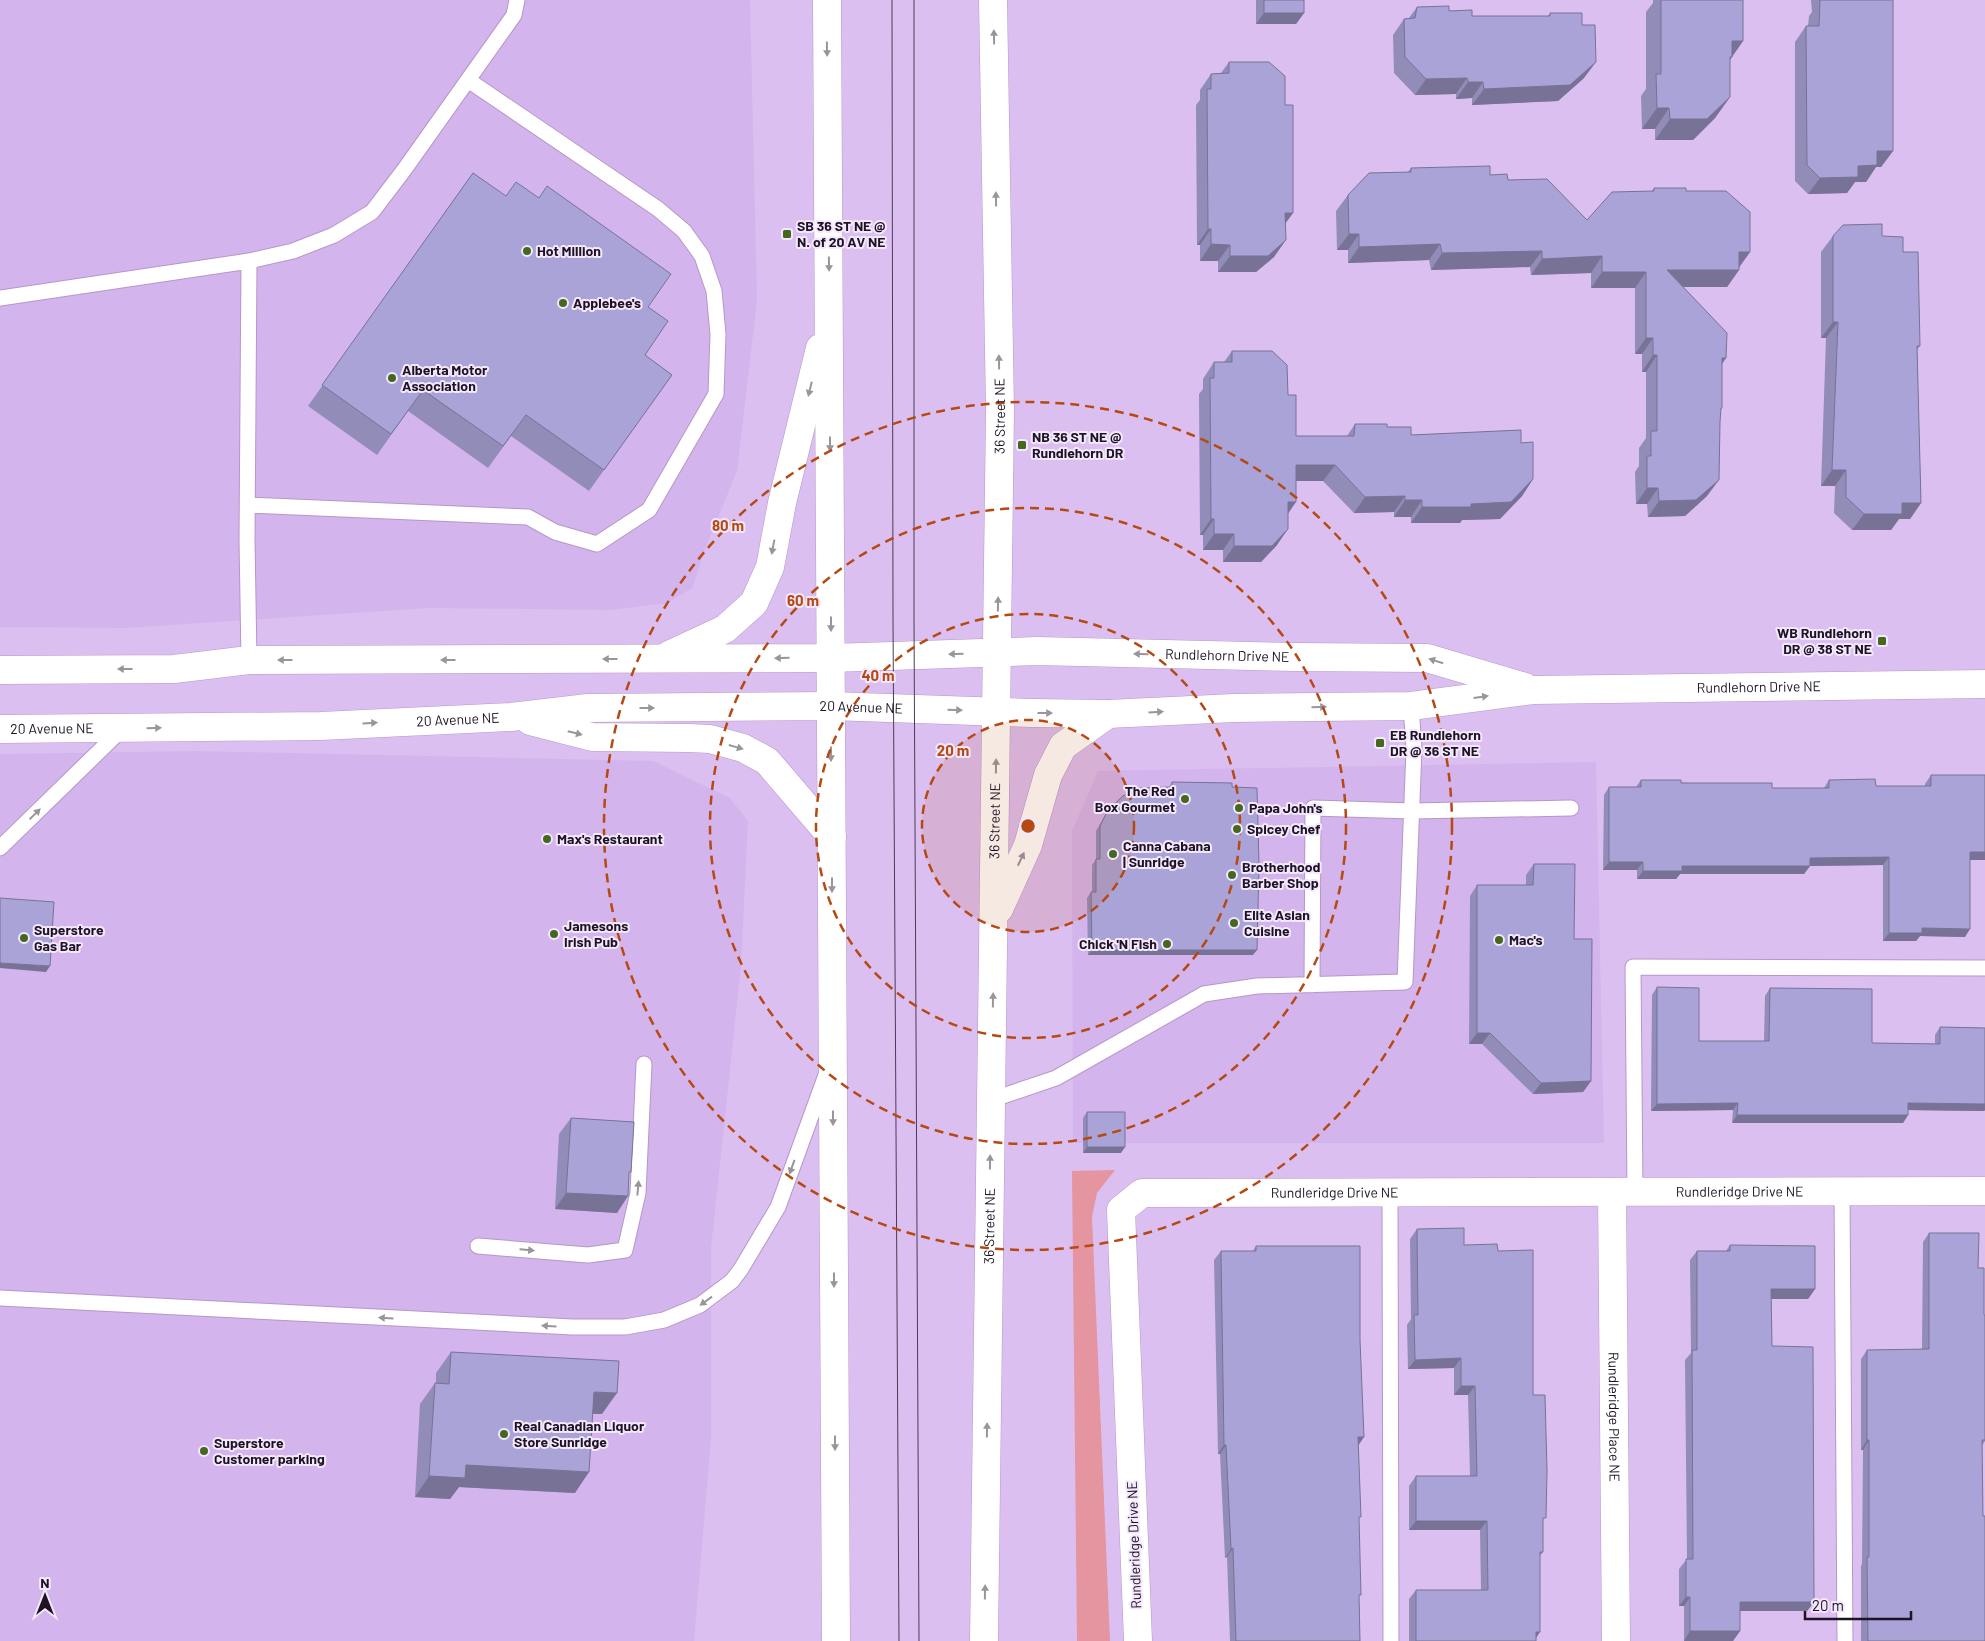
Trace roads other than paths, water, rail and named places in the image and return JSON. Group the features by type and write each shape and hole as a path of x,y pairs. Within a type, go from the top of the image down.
{"street":[{"path":"827,0 836,1641"},
{"name":"36 Street NE","path":"984,1641 1000,410 993,0"},
{"path":"659,659 725,628 754,603 770,567 782,503 830,308"},
{"name":"Rundlehorn Drive NE","path":"831,658 1055,652 1426,658 1534,690"},
{"path":"0,670 174,669 249,660 831,658"},
{"name":"Rundlehorn Drive NE","path":"914,709 1108,714 1234,708 1411,706 1534,690 1985,684"},
{"name":"20 Avenue NE","path":"0,729 321,726 511,717 588,708 831,706 914,709"},
{"path":"994,920 1028,845 1048,775 1063,746 1108,714"},
{"path":"511,717 592,737 710,739 743,748 767,760 832,837"},
{"name":"Rundleridge Place NE","path":"1616,1641 1624,1192"},
{"name":"Rundleridge Drive NE","path":"1138,1641 1121,1210 1142,1193 1985,1192"}],"lane":[{"path":"0,298 248,261 293,251 334,235 372,212 514,15 517,0"},
{"path":"248,505 528,517 554,532 596,544 649,510 716,394 718,334 714,291 702,256 684,231 658,209 468,80"},
{"path":"248,261 247,540 249,660"},
{"path":"991,1100 1056,1078 1204,994 1257,986 1405,982 1414,749 1411,706"},
{"path":"0,848 122,729"},
{"path":"1312,985 1313,808 1412,811 1571,808"},
{"path":"1624,1192 1633,968 1985,968"},
{"path":"0,1298 572,1327 626,1327 664,1320 700,1305 732,1281 737,1275 778,1207 833,1055"},
{"path":"478,1246 588,1254 626,1250 638,1193 644,1064"},
{"path":"1390,1192 1390,1641"},
{"path":"1842,1192 1845,1641"}],"tram line":[{"path":"892,0 893,618 899,1641"},
{"path":"914,0 914,618 919,1641"}],"place":[{"name":"SB 36 ST NE @ N. of 20 AV NE","path":"787,234"},
{"name":"Hot Million","path":"527,251"},
{"name":"Applebee's","path":"563,303"},
{"name":"Alberta Motor Association","path":"392,378"},
{"name":"NB 36 ST NE @ Rundlehorn DR","path":"1022,445"},
{"name":"WB Rundlehorn DR @ 38 ST NE","path":"1882,641"},
{"name":"EB Rundlehorn DR @ 36 ST NE","path":"1380,743"},
{"name":"The Red Box Gourmet","path":"1185,799"},
{"name":"Papa John's","path":"1239,808"},
{"name":"Spicey Chef","path":"1237,829"},
{"name":"Max's Restaurant","path":"547,839"},
{"name":"Canna Cabana | Sunridge","path":"1113,854"},
{"name":"Brotherhood Barber Shop","path":"1232,875"},
{"name":"Elite Asian Cuisine","path":"1234,923"},
{"name":"Jamesons Irish Pub","path":"554,934"},
{"name":"Superstore Gas Bar","path":"24,938"},
{"name":"Mac's","path":"1499,940"},
{"name":"Chick 'N Fish","path":"1167,944"},
{"name":"Real Canadian Liquor Store Sunridge","path":"504,1434"},
{"name":"Superstore Customer parking","path":"204,1451"}]}
